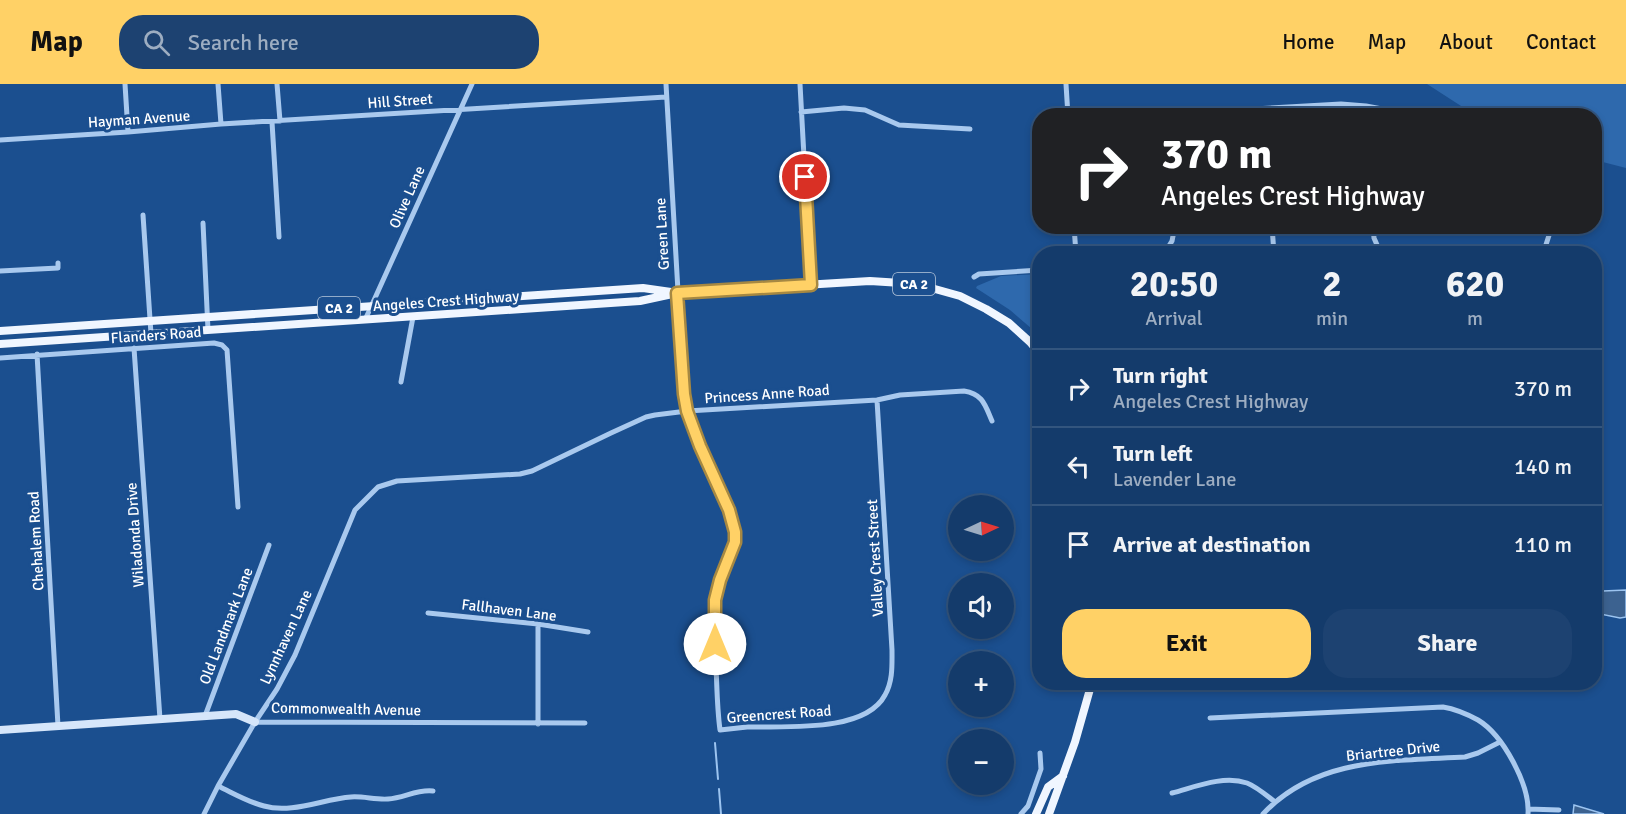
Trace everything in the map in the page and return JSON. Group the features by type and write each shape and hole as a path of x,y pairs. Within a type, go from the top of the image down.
{"main road":[{"name":"Angeles Crest Highway","path":"0,344 640,302 677,293 882,281 917,284 960,296 1009,323 1032,344"},
{"name":"Angeles Crest Highway","path":"0,331 643,288 677,293"},
{"path":"1049,814 1075,742 1090,690"},
{"path":"1036,814 1048,787 1063,776"}],"street":[{"path":"125,84 129,132"},
{"path":"218,84 221,124"},
{"path":"277,84 280,121"},
{"name":"Olive Lane","path":"364,320 472,84"},
{"name":"Green Lane","path":"666,84 684,394 687,411 729,510 735,532 735,542 715,600 720,730"},
{"path":"800,84 811,285"},
{"path":"1066,84 1068,108"},
{"name":"Hill Street","path":"280,121 666,97"},
{"path":"1303,108 1341,104 1373,108"},
{"path":"801,112 844,108 865,110 899,125 970,129"},
{"name":"Hayman Avenue","path":"0,140 280,121"},
{"path":"272,122 279,237"},
{"path":"143,215 151,334"},
{"path":"203,223 208,330"},
{"path":"0,271 58,268 58,263"},
{"path":"974,277 979,274 1032,271"},
{"path":"401,382 413,316"},
{"path":"0,336 0,344"},
{"name":"Flanders Road","path":"0,358 214,343 222,345 227,350 238,507"},
{"name":"Wiladonda Drive","path":"134,348 160,719"},
{"name":"Chehalem Road","path":"37,354 58,726"},
{"name":"Princess Anne Road","path":"397,481 526,473 646,417 687,411 877,400 900,395 964,391 974,393 985,404 992,421"},
{"name":"Valley Crest Street","path":"873,710 885,696 892,670 877,400"},
{"name":"Lynnhaven Lane","path":"204,814 295,655 355,510 378,487 397,481"},
{"name":"Old Landmark Lane","path":"205,716 269,545"},
{"name":"Fallhaven Lane","path":"428,613 538,624 588,632"},
{"path":"538,624 538,724"},
{"path":"1210,718 1443,707 1453,709 1480,721 1500,742 1511,758 1522,782 1528,812 1559,810"},
{"name":"Greencrest Road","path":"720,730 746,727 797,727 837,722 851,720 873,710"},
{"name":"Commonwealth Avenue","path":"0,730 236,714 255,722 585,723"},
{"name":"Briartree Drive","path":"1263,814 1275,802 1310,779 1334,771 1361,764 1465,757 1479,753 1500,742"},
{"path":"1021,814 1028,806 1041,769 1040,753"},
{"path":"1172,793 1222,780 1234,780 1248,783 1275,802"},
{"path":"218,786 266,807 285,808 346,798 391,799 413,792 433,791"}],"shaded area":[{"path":"1427,84 1626,84 1626,168 1602,162 1602,108 1464,108"},
{"path":"1032,274 1032,329 1010,310 976,288 1001,276"},
{"path":"1626,590 1626,617 1602,614 1602,591"},
{"path":"1574,805 1604,814 1573,814"}],"waterway":[{"path":"715,743 718,779"},
{"path":"719,789 721,814"}],"route":[{"path":"715,644 715,600 735,542 735,532 724,497 700,446 687,411 677,293 811,285 805,177"}]}
